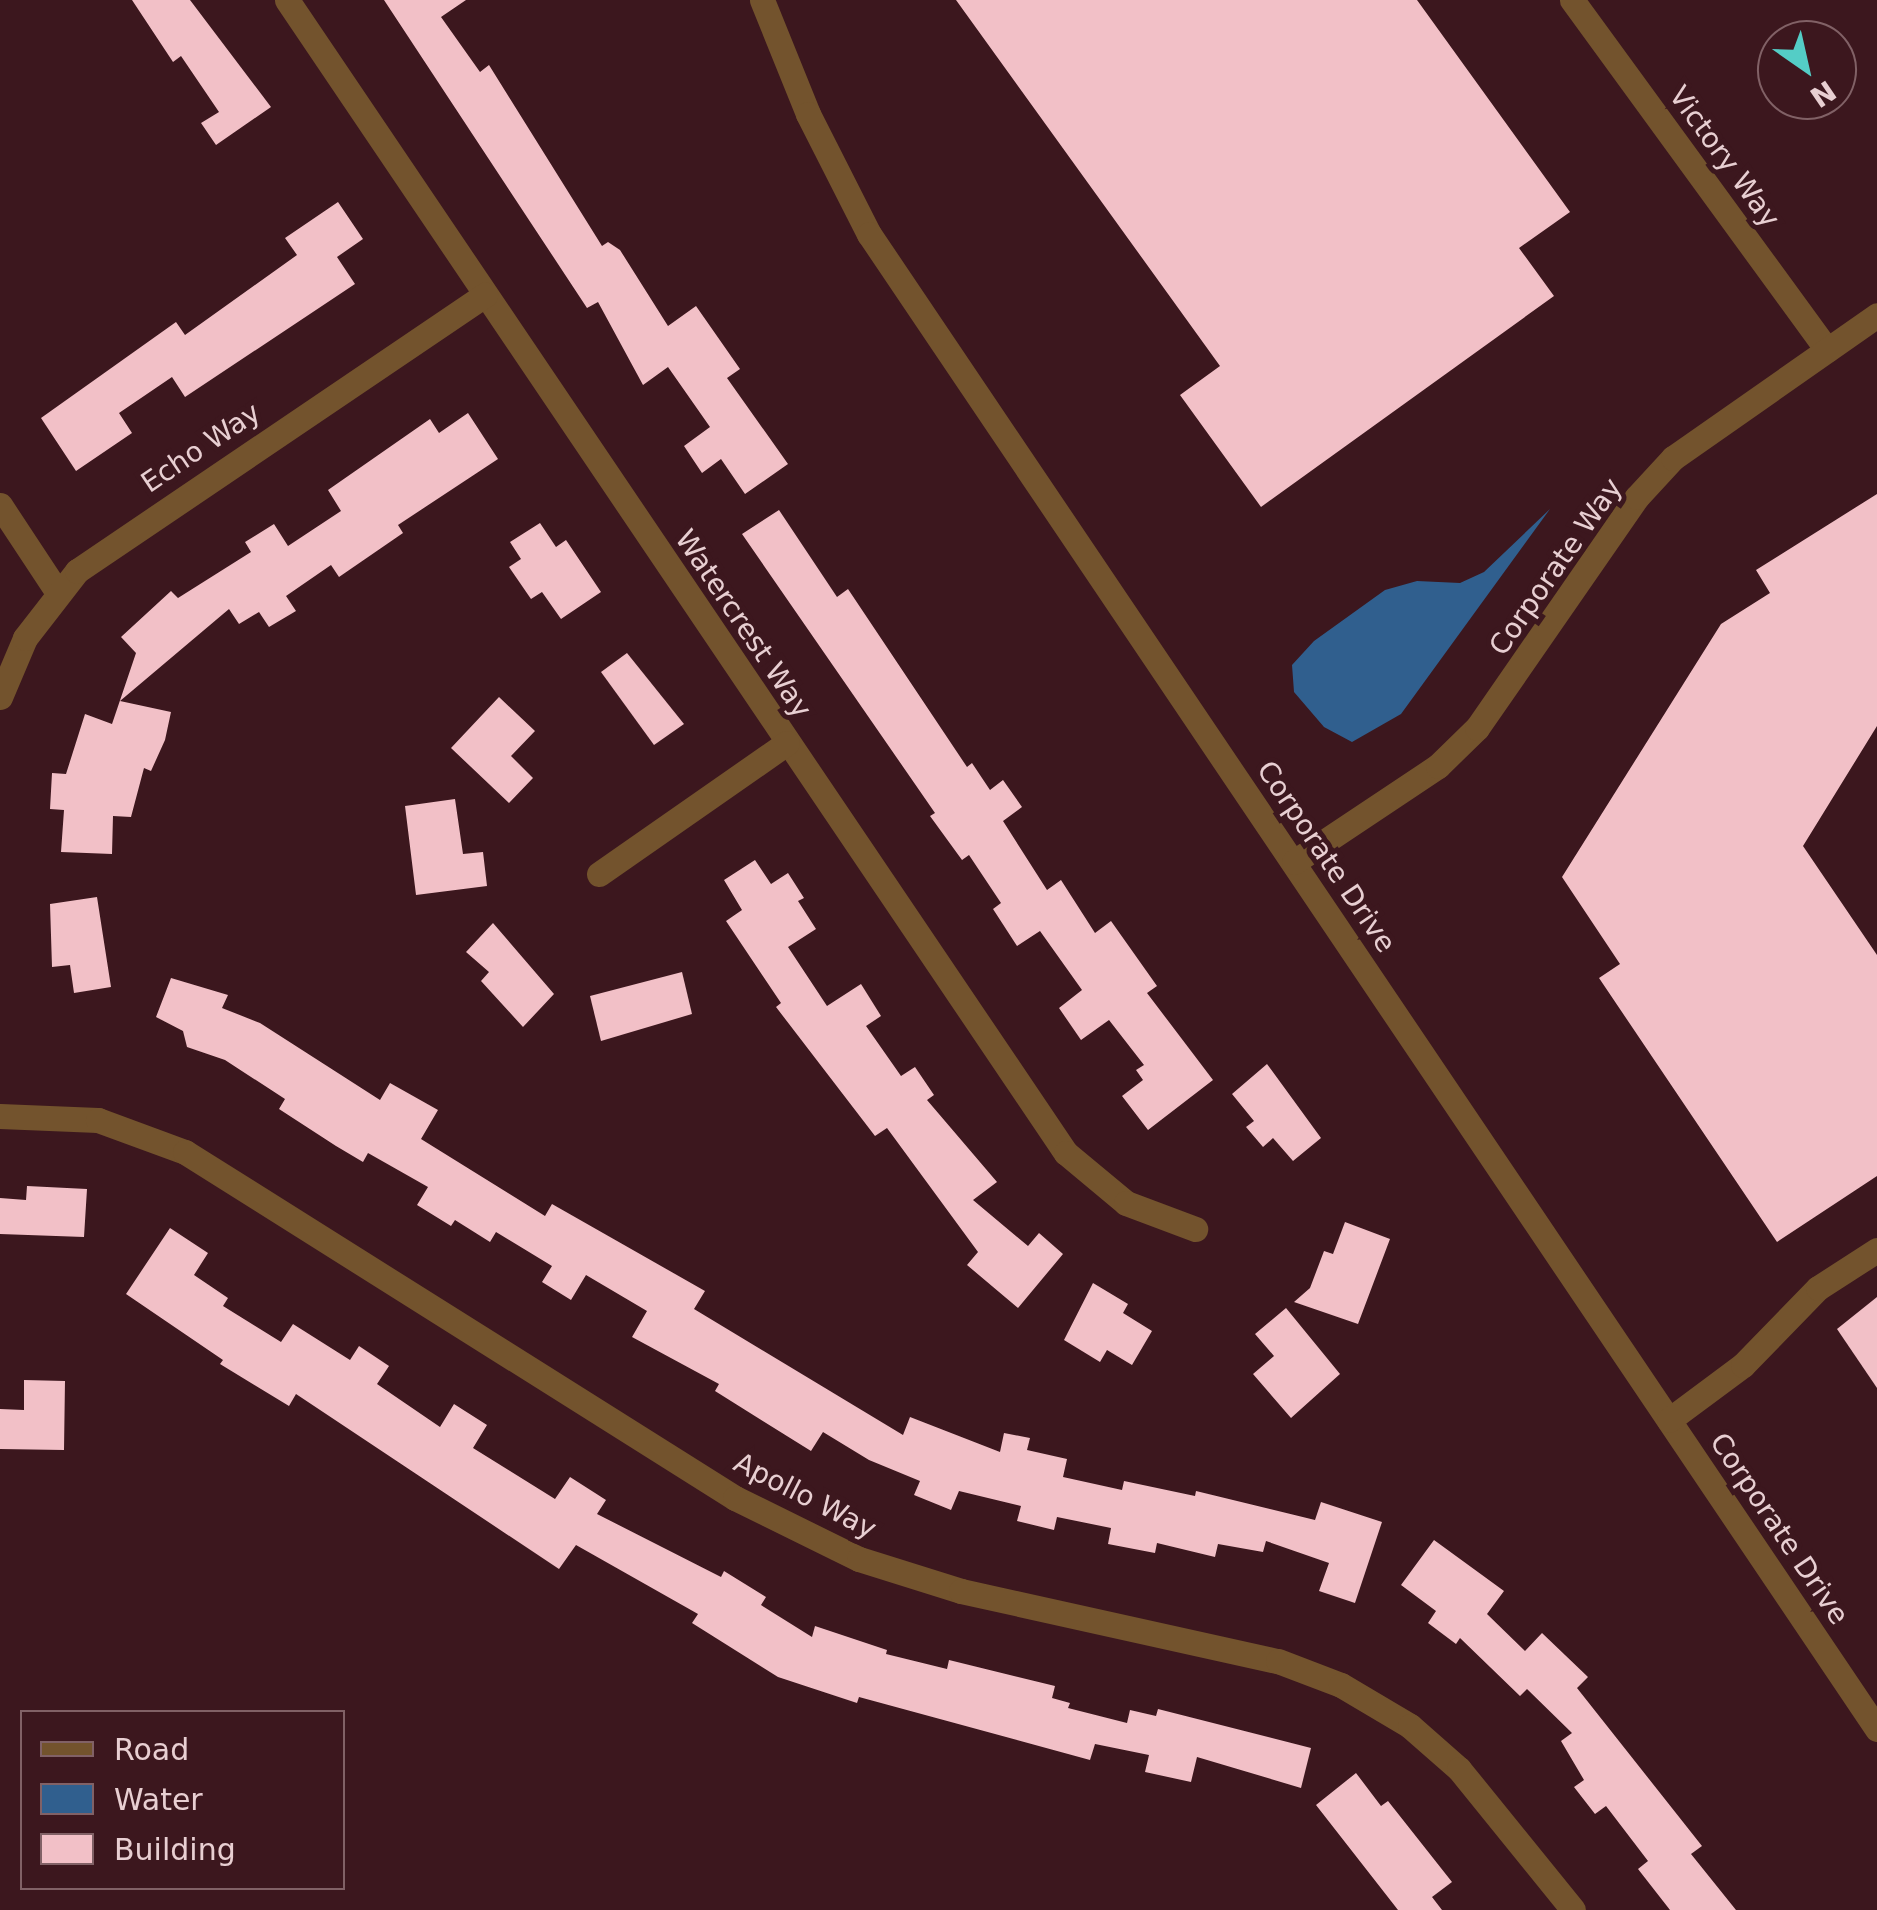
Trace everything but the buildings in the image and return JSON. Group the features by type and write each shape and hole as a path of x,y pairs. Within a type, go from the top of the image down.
{"street":[{"name":"Watercrest Way","path":"287,0 1066,1153 1126,1204 1196,1229"},
{"name":"Corporate Drive","path":"762,0 808,114 869,234 1877,1729"},
{"name":"Victory Way","path":"1572,0 1826,350"},
{"name":"Echo Way","path":"0,697 26,638 58,592 99,554 485,295"},
{"name":"Corporate Way","path":"1294,862 1438,766 1468,738 1654,476 1693,442 1877,315"},
{"path":"0,505 58,592"},
{"path":"599,874 787,744"},
{"name":"Apollo Way","path":"0,1116 98,1120 185,1152 736,1498 859,1559 960,1591 1278,1661 1341,1685 1410,1726 1458,1768 1572,1910"},
{"path":"1669,1420 1743,1366 1818,1288 1877,1250"}],"water":[{"path":"1550,509 1401,714 1352,742 1324,727 1294,692 1292,665 1314,641 1385,590 1417,581 1460,583 1484,572"}]}
